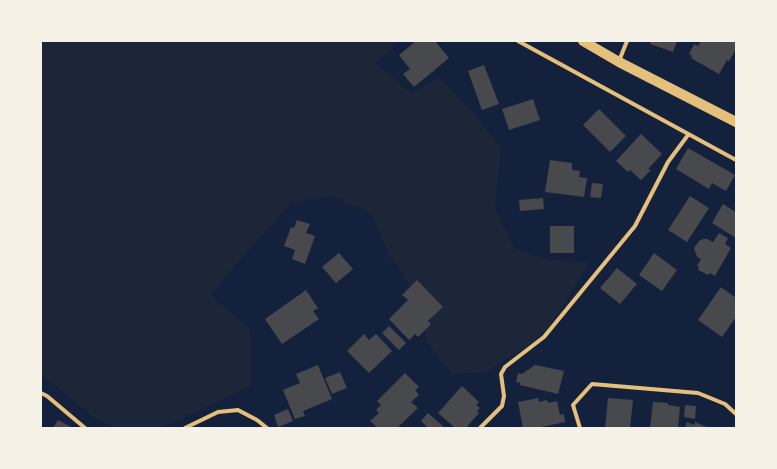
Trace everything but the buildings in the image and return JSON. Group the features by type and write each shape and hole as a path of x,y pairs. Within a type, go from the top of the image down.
{"main road":[{"path":"583,41 619,62 736,122"}],"street":[{"path":"518,41 736,160"},
{"path":"619,62 626,41"},
{"path":"480,428 502,406 504,396 501,374 505,367 544,337 635,226 668,162 688,135"},
{"path":"580,428 573,405 592,384 698,393 725,404 736,414"},
{"path":"41,393 85,428"},
{"path":"185,428 218,412 238,410 257,420 267,428"}],"shaded area":[{"path":"41,41 399,41 376,63 412,94 439,77 474,114 501,148 495,209 514,248 548,260 589,263 544,336 486,372 453,374 427,343 422,302 390,256 371,214 332,196 292,202 237,263 211,295 250,329 250,386 159,428 114,428 92,416 41,374"}]}
